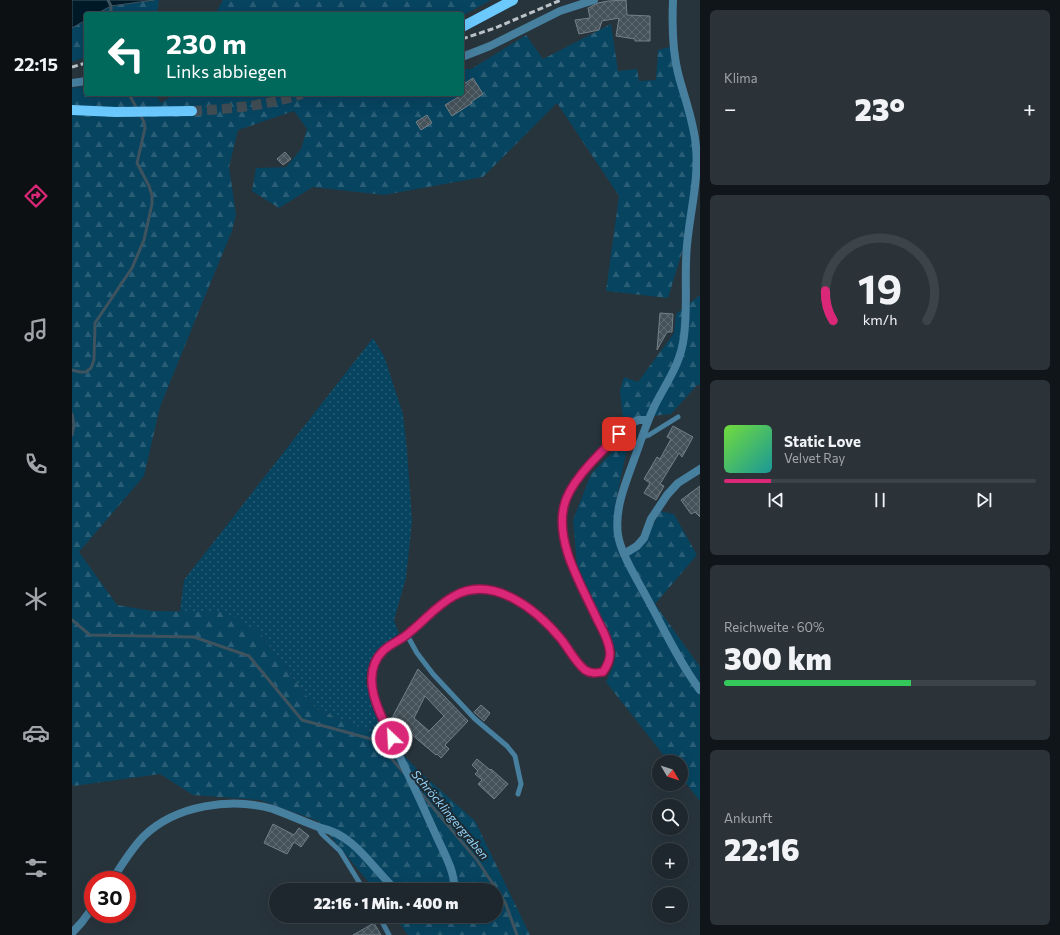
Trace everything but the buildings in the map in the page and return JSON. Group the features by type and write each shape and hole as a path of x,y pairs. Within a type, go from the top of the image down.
{"main road":[{"path":"464,26 513,0"},
{"path":"72,110 116,112 192,111"}],"street":[{"path":"464,56 490,46 560,11 594,0"},
{"path":"673,0 672,32 674,55 677,71 693,125 697,169 687,245 686,322 684,338 674,372 648,420 622,495 618,516 618,536 624,554 641,588 682,663 700,690"},
{"path":"72,83 84,81"},
{"path":"454,883 449,866 412,781 379,711 371,685 372,672 377,659 386,648 407,635 445,602 456,595 472,590 483,589 512,597 527,607 544,621 560,638 586,671 594,673 603,672 608,664 610,653 608,641 568,556 562,519 564,506 570,491 579,477 619,434 629,424 639,420 648,420"},
{"path":"624,554 637,546 644,538 651,519 667,495 678,483 700,469"},
{"path":"118,871 135,847 152,829 172,816 195,808 211,805 243,804 272,809 337,833 350,842 388,883"},
{"path":"72,933 84,919"}],"lane":[{"path":"642,437 649,435 678,417"},
{"path":"407,635 417,653 433,674 475,719 507,746 515,756 521,784 518,794"},
{"path":"321,828 320,831 322,834 340,851 360,883"},
{"path":"383,923 389,935"}],"green space":[{"path":"159,0 157,12 100,12 111,6"},
{"path":"223,0 491,0 464,15 464,12 216,12"},
{"path":"84,21 84,58 72,62 72,28"},
{"path":"611,24 618,71 637,69 639,81 656,80 658,50 673,46 699,164 691,223 668,298 606,291 619,196 557,103 483,177 384,195 313,187 279,208 252,191 256,168 286,167 301,149 307,129 294,111 238,130 229,167 236,214 232,231 160,407 144,476 79,552 117,605 152,611 225,612 259,632 316,709 388,739 419,771 475,821 530,935 408,935 399,923 503,923 503,883 369,883 318,821 260,800 193,795 160,774 74,786 72,784 72,88 84,86 84,96 156,96 161,103 171,96 464,96 464,69 471,69 526,35 543,59"},
{"path":"700,295 700,385 697,385 671,414 623,419 620,391 624,377 638,382 674,333 676,314"},
{"path":"373,338 384,356 403,414 412,521 406,578 394,620 399,634 381,647 371,659 367,671 366,684 388,739 316,709 259,632 180,611 184,580"},
{"path":"630,434 615,506 620,557 644,544 660,511 674,514 697,555 655,604 700,667 700,801 688,786 688,755 663,755 606,682 614,664 616,652 577,565 573,520 591,474"}],"shaded area":[{"path":"72,0 154,0 111,6 100,12 84,12 84,21 72,28"}],"waterway":[{"name":"Schröcklingergraben","path":"108,0 111,6 111,12"},
{"name":"Schröcklingergraben","path":"72,370 86,372 91,368 94,360 95,323 132,268 144,240 152,204 152,195 149,186 137,163 145,128 144,122 130,96"},
{"name":"Schröcklingergraben","path":"72,414 74,425 72,435"},
{"name":"Schröcklingergraben","path":"72,620 90,635 194,637 249,656 302,720 375,740 405,774"},
{"name":"Schröcklingergraben","path":"420,792 477,860 505,902 517,935"}],"tunnel":[{"path":"192,111 234,108 261,104 295,96"}],"railway":[{"path":"464,38 495,28 561,0"},
{"path":"72,67 84,64"}],"route":[{"path":"392,738 379,711 371,685 373,667 381,653 386,648 407,635 433,611 456,595 472,590 483,589 512,597 544,621 560,638 586,671 594,673 603,672 608,664 610,653 608,641 568,556 562,519 564,506 570,491 579,477 619,434"}]}
